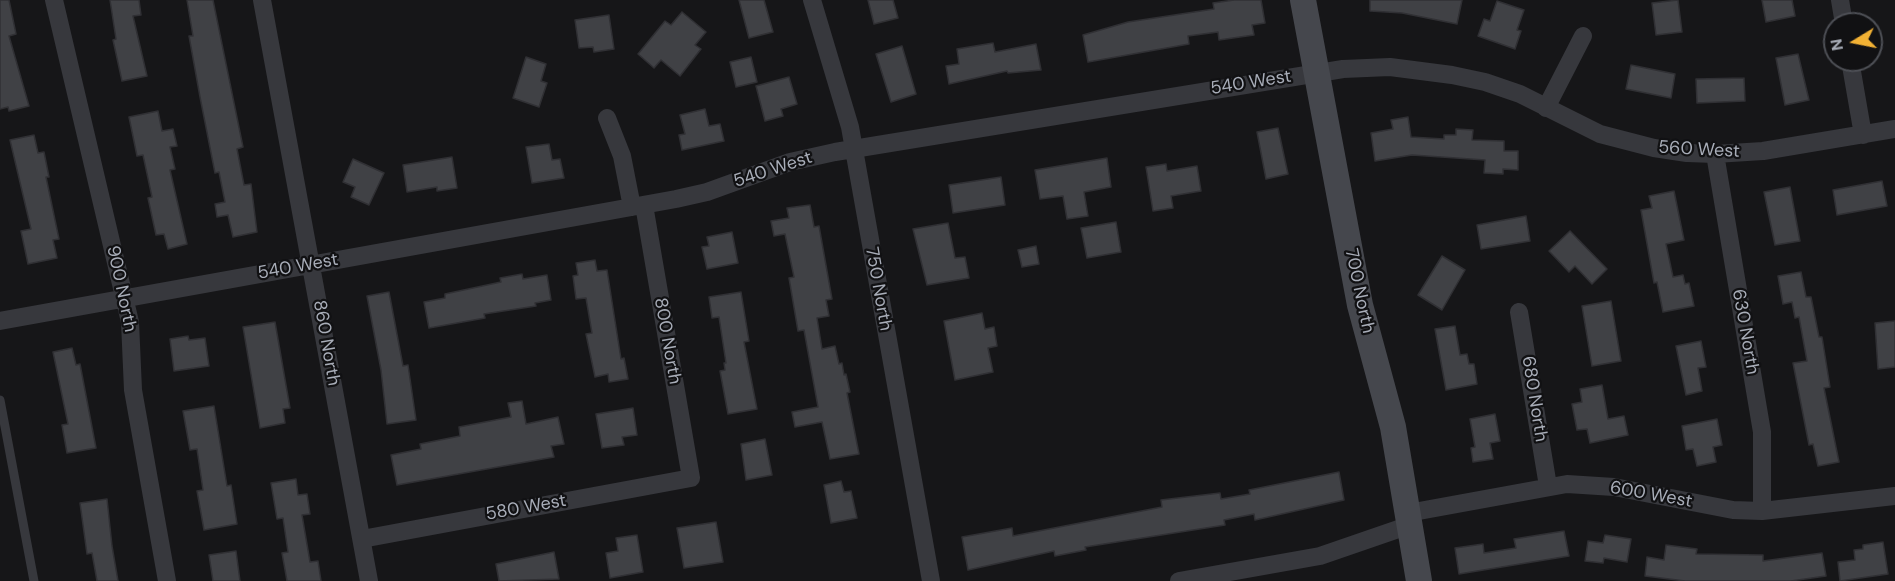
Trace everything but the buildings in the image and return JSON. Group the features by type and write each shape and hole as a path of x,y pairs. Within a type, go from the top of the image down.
{"street":[{"name":"900 North","path":"54,0 125,298 132,346 133,390 167,581"},
{"name":"860 North","path":"262,0 369,581"},
{"name":"750 North","path":"813,0 850,127 931,581"},
{"name":"700 North","path":"1303,0 1360,305 1393,427 1419,581"},
{"path":"1546,108 1583,36"},
{"name":"540 West","path":"0,321 638,206 707,192 790,162 853,149 1318,72 1390,67 1452,75 1520,94 1546,108"},
{"path":"1852,72 1863,135"},
{"name":"560 West","path":"1546,108 1600,134 1622,141 1676,151 1715,154 1763,151 1895,129"},
{"name":"800 North","path":"607,118 638,206 691,478"},
{"name":"630 North","path":"1715,154 1762,432 1762,511"},
{"name":"680 North","path":"1519,312 1548,486"},
{"name":"580 West","path":"362,539 691,478"},
{"name":"600 West","path":"1179,581 1320,556 1409,519 1548,486 1585,483 1733,510 1762,511 1895,496"}],"lane":[{"path":"0,400 34,581"}]}
